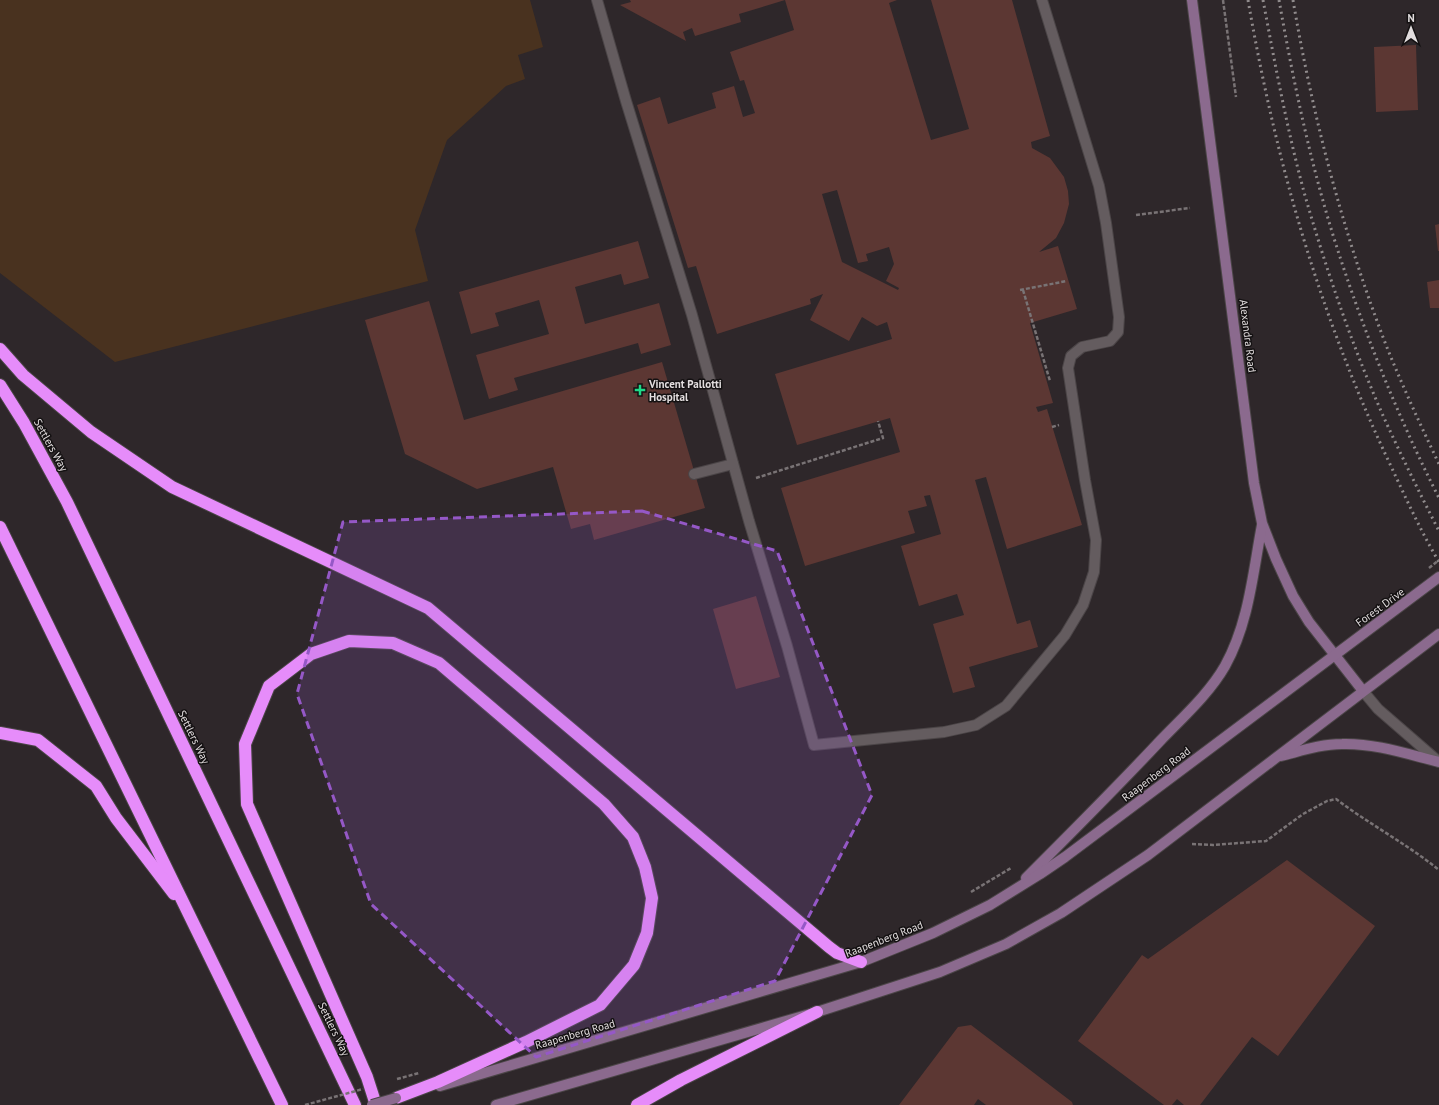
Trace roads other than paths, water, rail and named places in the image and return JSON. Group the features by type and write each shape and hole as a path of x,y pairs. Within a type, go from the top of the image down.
{"highway":[{"path":"0,349 23,375 91,432 172,487 428,608 824,943 837,953 861,962"},
{"name":"Settlers Way","path":"0,385 24,423 68,502 355,1105"},
{"path":"0,527 282,1105"},
{"path":"376,1105 367,1077 247,804 244,744 269,686 311,654 349,641 393,643 439,663 604,804 633,837 646,867 652,898 647,933 634,965 600,1005 430,1087 396,1098"},
{"path":"0,733 38,740 96,786 116,818 190,914"},
{"path":"637,1105 681,1080 817,1012"}],"main road":[{"name":"Alexandra Road","path":"1192,0 1254,483 1262,523 1281,571 1300,608 1363,691"},
{"path":"1013,891 1203,696 1225,666 1243,621 1262,523"},
{"name":"Forest Drive","path":"1335,655 1439,577"},
{"path":"496,1105 817,1012 940,972 1006,944 1061,913 1148,855 1439,634"},
{"name":"Raapenberg Road","path":"430,1087 861,962 933,933 990,905 1071,852 1335,655"},
{"path":"1276,758 1313,748 1342,744 1374,746 1439,762"},
{"path":"372,1105 396,1098"}],"lane":[{"path":"597,0 626,101 692,315 738,483 787,646 814,745 944,732 976,725 1006,706 1065,635 1083,605 1094,572 1096,540 1085,480 1068,368 1071,356 1082,347 1110,341 1118,332 1119,318 1106,223 1099,186 1042,0"},
{"path":"694,474 733,464"},
{"path":"1363,691 1378,709 1439,762"}],"railway":[{"path":"1248,0 1259,60 1286,178 1321,293 1341,350 1364,406 1425,538 1439,562"},
{"path":"1263,0 1292,144 1312,221 1351,336 1373,392 1398,448 1439,531"},
{"path":"1279,0 1304,128 1329,223 1360,316 1384,378 1410,438 1439,498"},
{"path":"1293,0 1320,131 1331,175 1356,260 1370,303 1398,375 1439,464"}],"place":[{"name":"Vincent Pallotti Hospital","path":"640,390"}]}
